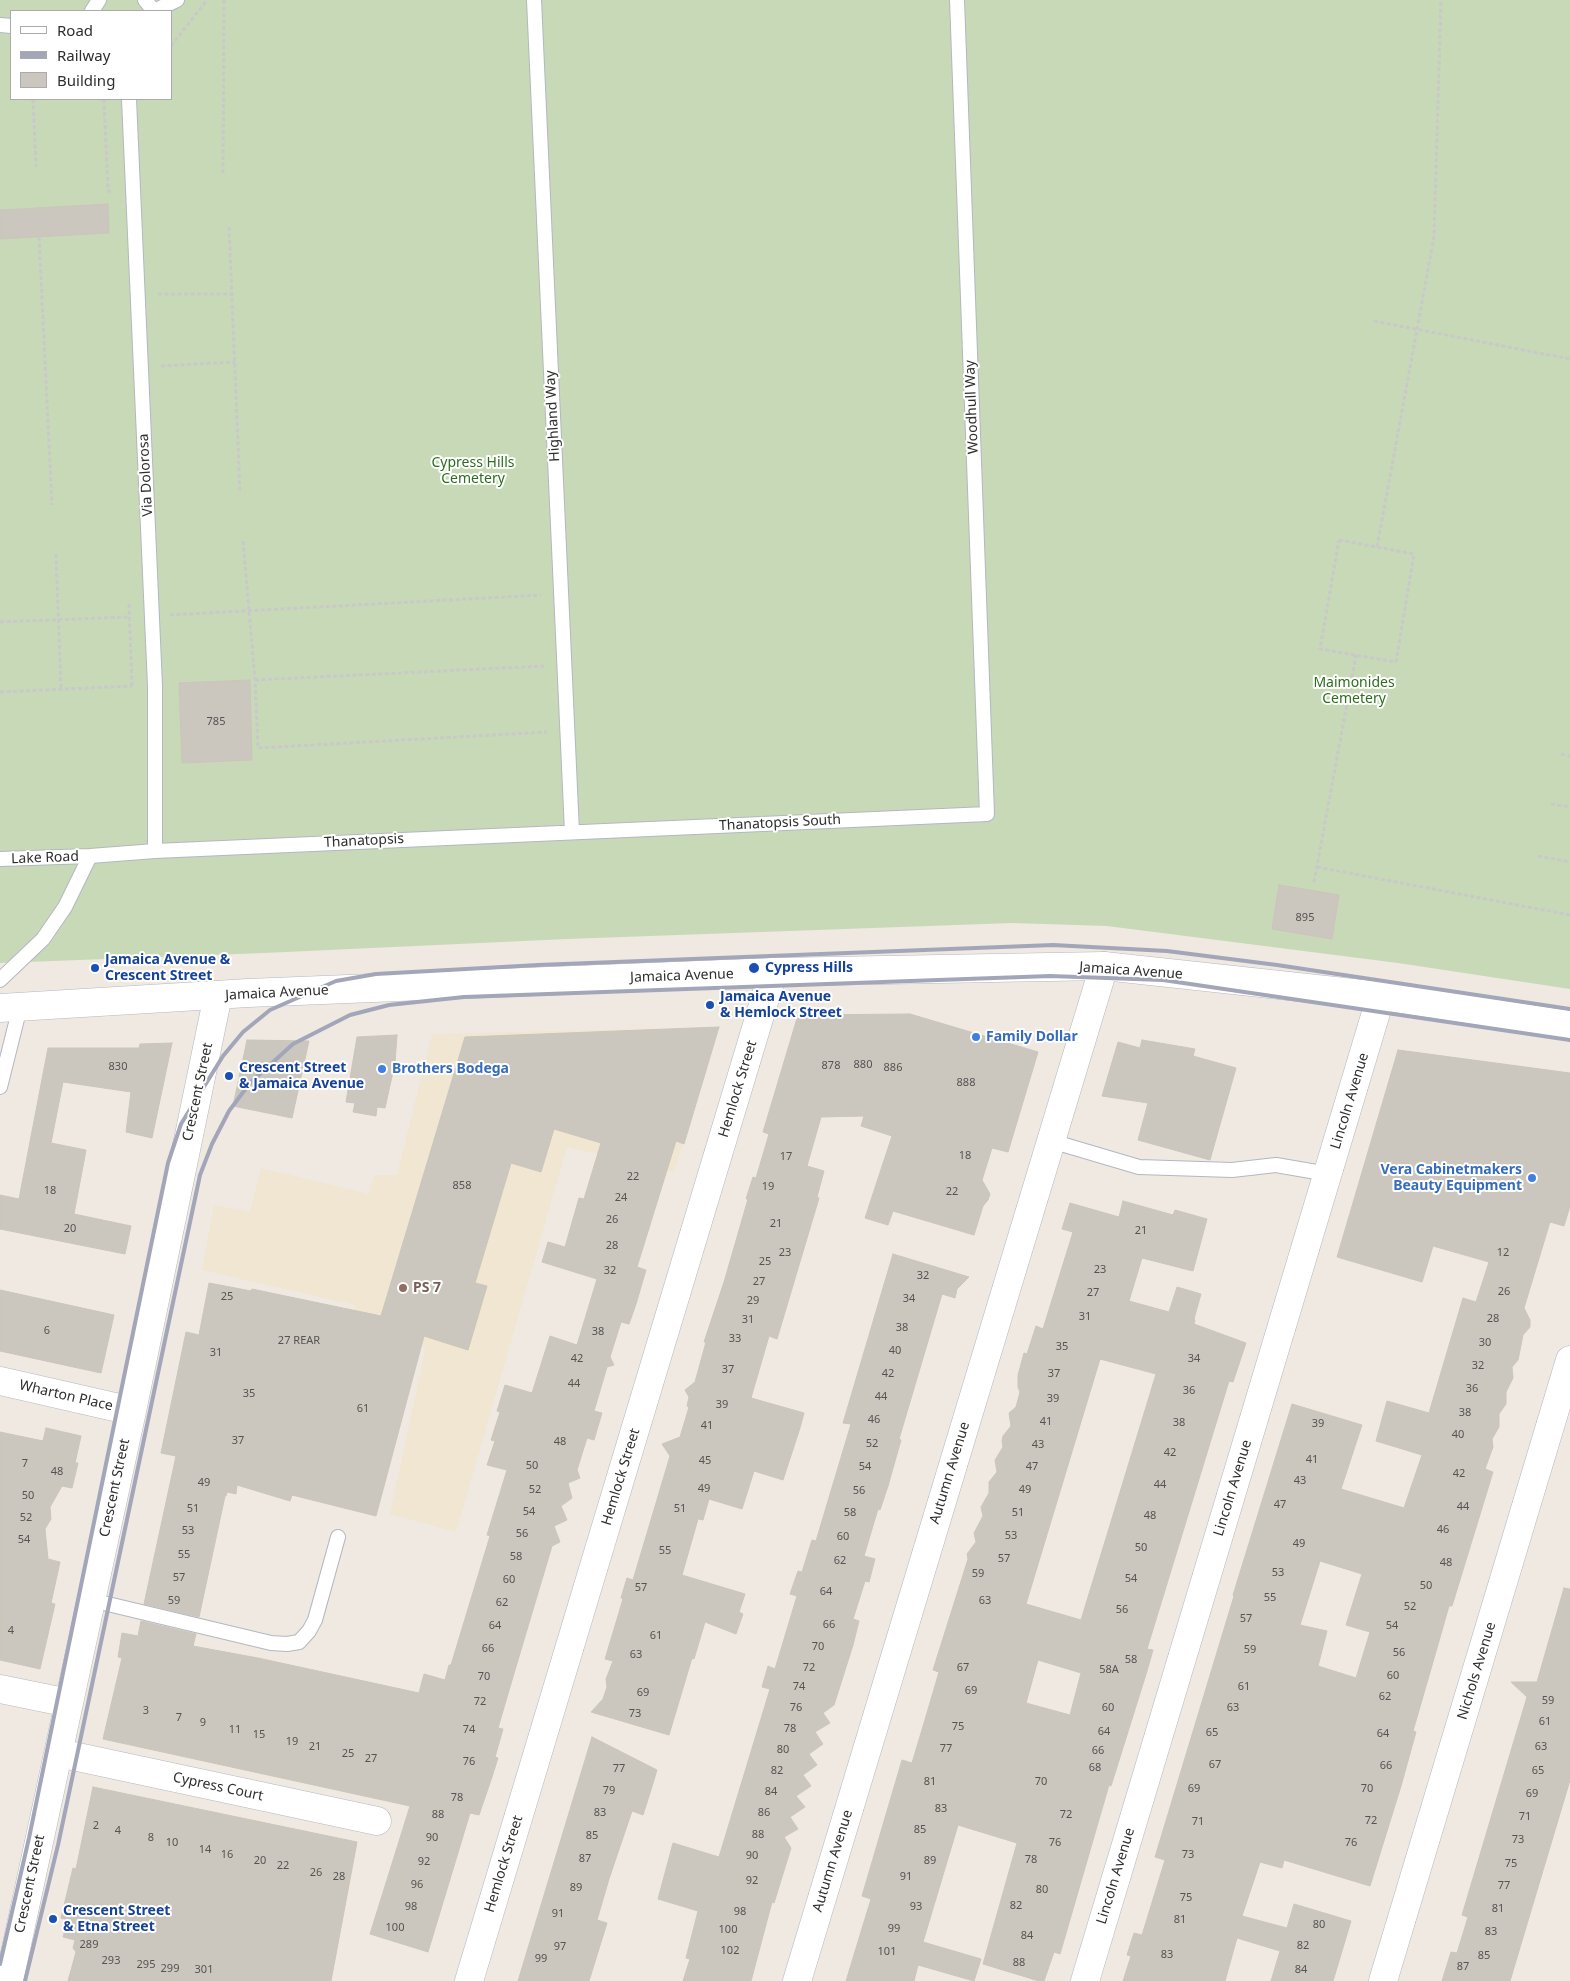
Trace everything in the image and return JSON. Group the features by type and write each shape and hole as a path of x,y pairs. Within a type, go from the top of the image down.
{"street":[{"name":"Jamaica Avenue","path":"10,1007 218,995 773,972 1104,966 1381,996 1570,1025"},
{"name":"Autumn Avenue","path":"797,1981 1104,966"},
{"name":"Hemlock Street","path":"469,1981 773,972"},
{"name":"Crescent Street","path":"9,1981 132,1411 218,995"},
{"name":"Lincoln Avenue","path":"1085,1981 1381,996"},
{"name":"Nichols Avenue","path":"1384,1981 1570,1360"},
{"name":"Wharton Place","path":"0,1381 132,1411"},
{"path":"0,1688 69,1704"},
{"name":"Cypress Court","path":"59,1753 377,1821"}],"lane":[{"path":"145,0 153,10"},
{"path":"156,10 178,0"},
{"name":"Highland Way","path":"534,0 572,832"},
{"name":"Woodhull Way","path":"956,0 987,814"},
{"name":"Via Dolorosa","path":"129,100 155,686 155,851"},
{"name":"Thanatopsis South","path":"572,832 987,814"},
{"name":"Thanatopsis","path":"90,856 155,851 572,832"},
{"path":"0,980 43,939 65,907 90,856"},
{"name":"Lake Road","path":"0,859 90,856"},
{"path":"0,1087 10,1007"},
{"path":"1051,1141 1139,1167 1232,1170 1276,1165 1328,1174"},
{"path":"91,1600 271,1643 287,1644 299,1642 315,1620 338,1537"}],"path":[{"path":"172,45 207,0"},
{"path":"223,173 224,0"},
{"path":"1377,547 1434,237 1441,0"},
{"path":"33,100 36,167"},
{"path":"230,227 240,492"},
{"path":"39,237 52,505"},
{"path":"138,294 232,294"},
{"path":"1374,321 1570,359"},
{"path":"141,367 235,362"},
{"path":"1339,540 1377,547 1414,554 1396,662 1320,649 1339,540"},
{"path":"243,542 250,611 258,748 568,731"},
{"path":"56,554 61,689"},
{"path":"0,622 152,616 562,594"},
{"path":"1314,882 1356,655"},
{"path":"255,680 565,665"},
{"path":"0,692 155,686"},
{"path":"1560,754 1570,756"},
{"path":"1551,804 1570,807"},
{"path":"1538,856 1570,862"},
{"path":"1317,867 1570,916"}],"shaded area":[{"name":"PS 7","path":"719,1027 674,1172 567,1147 456,1532 390,1514 426,1347 350,1329 355,1305 202,1270 214,1205 250,1212 261,1168 369,1194 374,1175 397,1175 432,1034"}],"green space":[{"name":"Cypress Hills Cemetery","path":"0,0 1570,0 1570,989 1398,963 1107,926 1012,923 567,939 0,963"}],"building":[{"path":"108,204 109,233 0,239 0,210"},
{"path":"250,680 252,760 182,763 179,683"},
{"path":"1279,885 1339,895 1332,939 1272,929"},
{"path":"910,1014 1038,1052 1008,1152 992,1148 982,1180 990,1194 983,1206 974,1235 893,1211 888,1225 865,1218 892,1136 861,1126 864,1116 821,1117 807,1166 824,1171 817,1197 819,1198 777,1339 769,1336 751,1398 804,1413 800,1428 783,1480 754,1471 742,1509 709,1499 703,1520 698,1519 682,1575 745,1594 739,1612 743,1614 736,1634 705,1622 669,1735 591,1712 603,1699 607,1687 606,1679 613,1661 605,1659 623,1599 621,1598 627,1578 633,1580 670,1456 662,1444 680,1437 689,1407 687,1406 689,1397 685,1390 695,1382 706,1342 704,1342 724,1282 748,1199 746,1199 753,1177 756,1178 769,1134 763,1132 798,1015"},
{"path":"719,1027 684,1144 676,1141 637,1267 646,1270 629,1324 621,1322 610,1357 614,1365 607,1367 594,1411 602,1413 594,1440 587,1438 577,1470 580,1478 568,1483 572,1498 561,1506 567,1520 554,1526 560,1542 552,1546 498,1728 503,1729 495,1757 498,1758 479,1815 470,1813 428,1952 370,1934 410,1806 103,1739 122,1658 118,1657 122,1633 138,1636 141,1621 196,1634 193,1646 419,1693 424,1674 445,1680 490,1536 487,1535 507,1470 487,1465 495,1441 491,1440 500,1412 497,1411 505,1385 532,1393 550,1336 577,1345 597,1279 542,1262 548,1242 565,1247 579,1198 584,1199 601,1143 554,1129 541,1172 511,1163 475,1283 487,1286 468,1350 424,1336 376,1516 292,1495 290,1501 237,1485 236,1494 227,1492 225,1496 199,1617 144,1604 176,1456 161,1453 186,1332 199,1335 209,1283 251,1291 252,1289 381,1316 465,1037"},
{"path":"397,1035 395,1063 385,1108 377,1107 376,1116 353,1112 355,1103 346,1102 357,1037"},
{"path":"247,1040 309,1041 292,1118 233,1106"},
{"path":"1142,1040 1195,1049 1193,1056 1236,1068 1210,1160 1138,1140 1148,1103 1102,1096 1118,1042 1140,1048"},
{"path":"172,1043 152,1138 126,1132 131,1092 63,1082 51,1143 86,1150 74,1214 131,1226 125,1254 0,1229 0,1195 19,1199 48,1048 139,1048 140,1044"},
{"path":"1398,1050 1570,1073 1570,1206 1564,1226 1550,1222 1524,1308 1530,1320 1530,1327 1523,1335 1518,1360 1512,1367 1513,1378 1506,1392 1506,1404 1499,1414 1499,1427 1492,1439 1493,1447 1485,1469 1493,1472 1452,1606 1449,1606 1413,1731 1416,1732 1401,1786 1370,1886 1284,1860 1282,1868 1260,1862 1242,1916 1287,1928 1294,1904 1351,1921 1333,1981 1271,1981 1280,1951 1237,1938 1225,1981 1123,1981 1131,1956 1127,1955 1134,1933 1142,1935 1165,1860 1155,1857 1292,1404 1362,1425 1341,1489 1404,1508 1422,1455 1376,1441 1387,1401 1429,1413 1463,1298 1476,1302 1489,1262 1433,1246 1422,1282 1337,1257","holes":["1320,1561 1362,1574 1346,1625 1370,1632 1356,1678 1318,1666 1327,1631 1300,1625"]},
{"path":"1123,1201 1173,1215 1175,1210 1207,1219 1193,1271 1142,1258 1129,1301 1169,1312 1177,1287 1201,1294 1194,1324 1246,1343 1233,1382 1229,1381 1147,1649 1153,1650 1111,1786 1109,1785 1060,1954 1054,1952 1044,1981 983,1964 1017,1843 958,1825 923,1942 981,1959 974,1981 918,1965 914,1981 846,1981 871,1899 862,1896 902,1760 912,1763 924,1723 939,1672 933,1670 968,1559 967,1554 976,1542 974,1533 983,1516 981,1507 989,1493 989,1482 997,1472 995,1460 1003,1447 1003,1436 1011,1426 1009,1413 1016,1407 1020,1392 1018,1375 1024,1353 1027,1354 1036,1326 1043,1329 1073,1232 1062,1229 1070,1203 1119,1217","holes":["1100,1359 1156,1374 1081,1620 1026,1604","1038,1660 1081,1673 1070,1715 1026,1703"]},
{"path":"893,1254 969,1277 957,1289 955,1298 942,1294 899,1439 901,1440 888,1486 880,1510 878,1509 864,1556 875,1559 869,1582 865,1581 853,1619 859,1621 853,1645 834,1705 823,1713 830,1723 815,1732 823,1744 809,1754 817,1765 803,1775 811,1786 796,1796 805,1807 790,1817 798,1829 784,1837 791,1848 774,1903 772,1902 751,1981 683,1981 690,1959 686,1958 698,1911 658,1899 673,1843 719,1857 770,1689 762,1687 768,1666 775,1669 797,1596 790,1594 798,1571 802,1572 812,1540 816,1541 851,1424 843,1423"},
{"path":"0,1290 114,1315 101,1373 0,1351"},
{"path":"46,1428 81,1436 75,1463 78,1463 72,1488 62,1486 50,1507 51,1519 45,1529 48,1559 60,1562 51,1603 55,1604 40,1669 0,1660 0,1432 43,1441"},
{"path":"1564,1588 1570,1589 1570,1780 1510,1981 1442,1981 1451,1952 1457,1953 1468,1917 1462,1915 1527,1697 1511,1682 1537,1682"},
{"path":"592,1737 657,1770 643,1815 632,1811 609,1879 597,1920 607,1923 589,1981 518,1981"},
{"path":"93,1787 357,1842 331,1981 68,1981 76,1952 73,1948 75,1940 63,1937 68,1920 61,1918 73,1868 76,1869"}],"railway":[{"path":"0,1964 29,1838 168,1163 181,1124 223,1056 243,1032 270,1010 336,981 376,974 538,965 1053,945 1167,951 1277,965 1570,1009"},
{"path":"25,1981 58,1845 200,1175 212,1144 229,1111 250,1083 293,1044 350,1015 389,1005 464,997 1050,976 1163,980 1570,1040"}],"place":[{"name":"Jamaica Avenue & Crescent Street","path":"95,968"},
{"name":"Cypress Hills","path":"754,968"},
{"name":"Jamaica Avenue & Hemlock Street","path":"710,1005"},
{"name":"Family Dollar","path":"976,1037"},
{"name":"Brothers Bodega","path":"382,1069"},
{"name":"Crescent Street & Jamaica Avenue","path":"229,1076"},
{"name":"Vera Cabinetmakers Beauty Equipment","path":"1532,1178"},
{"name":"PS 7","path":"403,1288"},
{"name":"Crescent Street & Etna Street","path":"53,1919"}],"park label":[{"name":"Maimonides Cemetery","path":"1354,692"}]}
